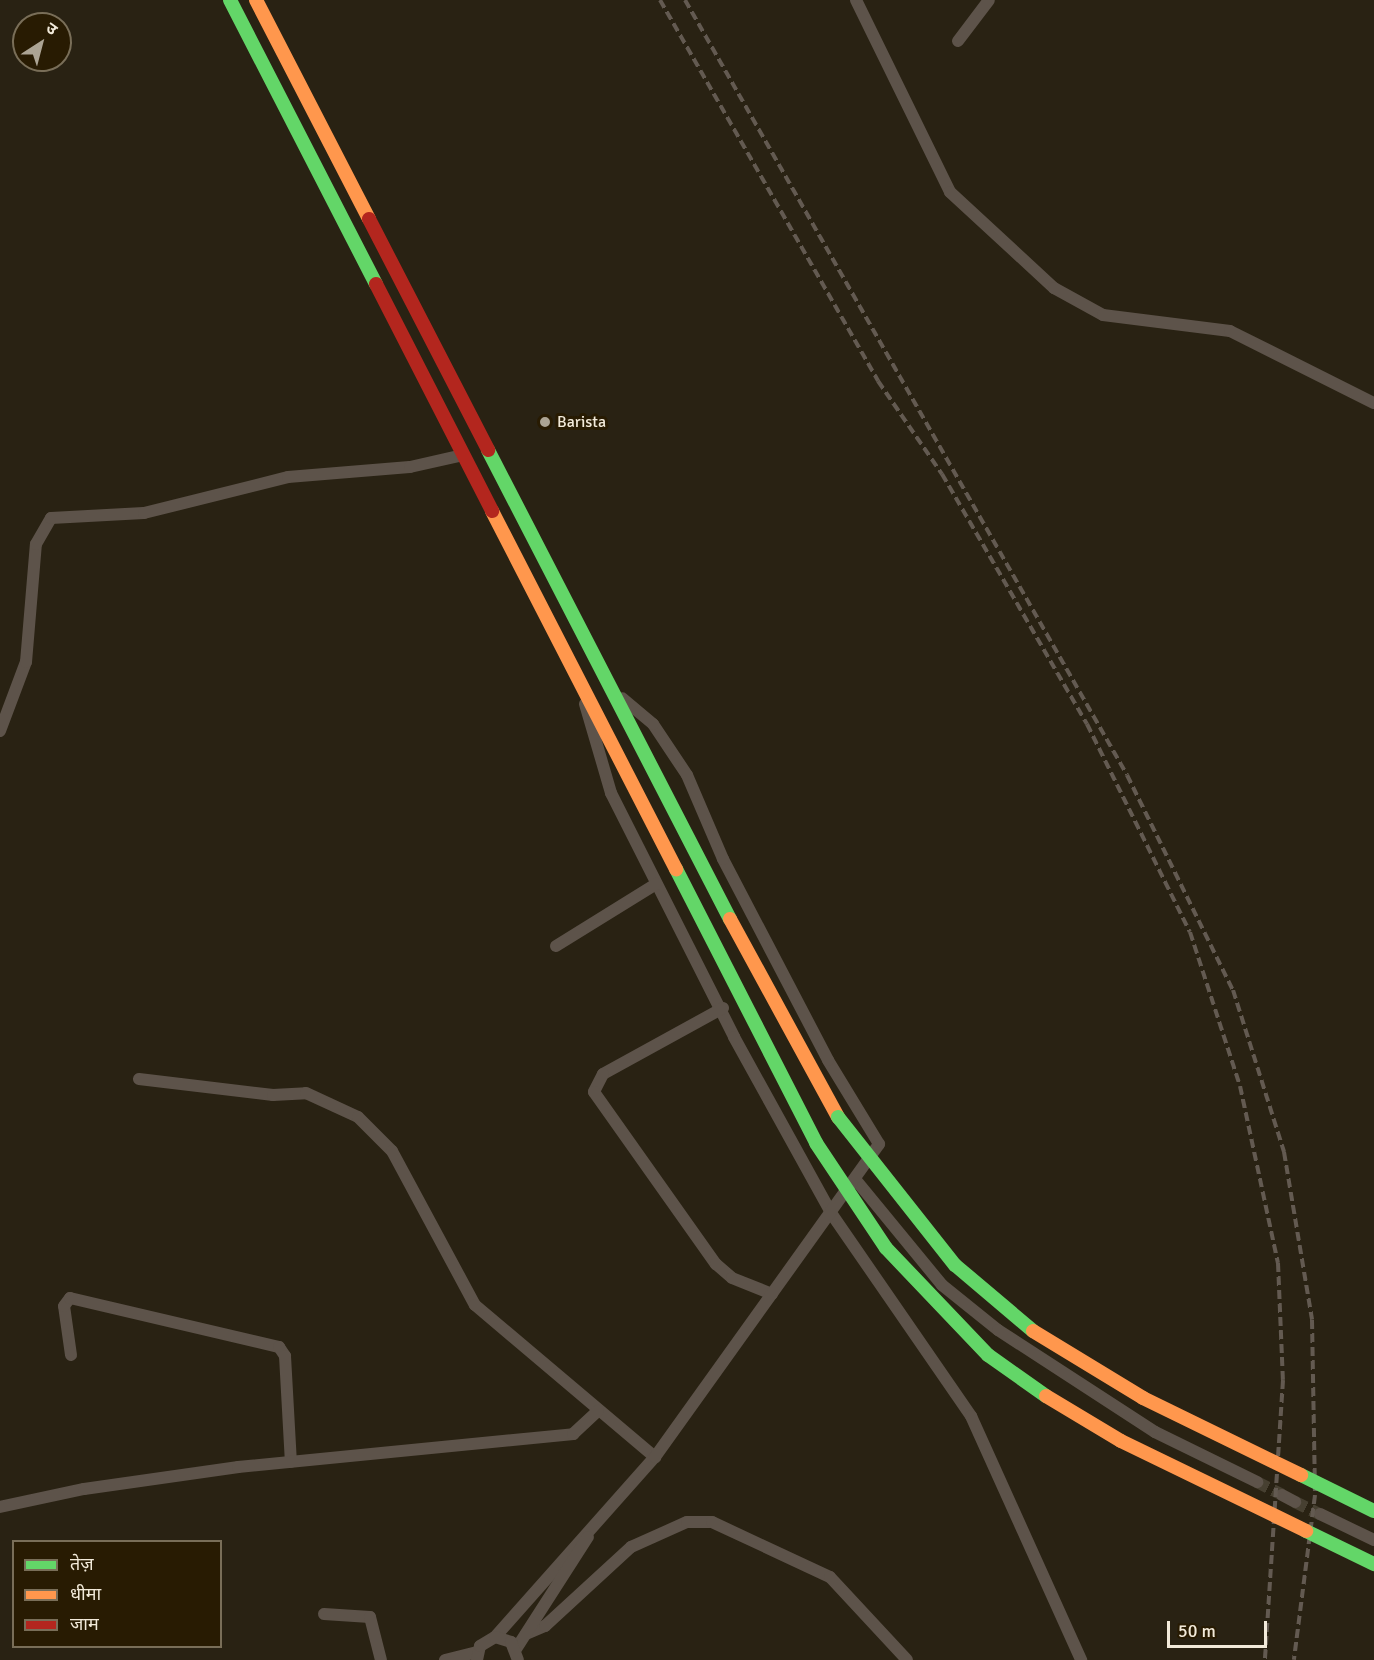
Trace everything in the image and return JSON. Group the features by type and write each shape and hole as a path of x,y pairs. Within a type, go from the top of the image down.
{"highway":[{"path":"230,0 816,1143 886,1248 988,1355 1111,1436 1374,1564"},
{"path":"256,0 609,688 838,1117 955,1264 1033,1331 1143,1398 1374,1510"}],"street":[{"path":"856,0 950,192 1054,288 1085,307 1123,320 1230,332 1374,403"},
{"path":"958,40 989,0"},
{"path":"0,731 27,662 36,544 51,518 144,513 288,477 410,467 463,455"},
{"path":"583,687 589,729 611,793 656,884 831,1213 971,1416 1081,1660"},
{"path":"445,1660 477,1656 588,1535 655,1457 878,1149 878,1136 823,1050 723,859 687,775 653,724 609,688"},
{"path":"556,946 656,884"},
{"path":"723,1008 603,1074 594,1092 716,1264 741,1284 772,1294"},
{"path":"140,1079 273,1095 306,1093 358,1116 392,1151 475,1305 655,1457"},
{"path":"855,1179 942,1285 998,1330 1155,1432 1257,1482"},
{"path":"71,1355 64,1306 69,1298 279,1347 285,1356 291,1462"},
{"path":"0,1507 84,1489 291,1462 573,1434 598,1411"},
{"path":"1282,1496 1296,1502"},
{"path":"1320,1514 1374,1540"},
{"path":"526,1634 545,1626 631,1547 676,1526 712,1522 830,1577 907,1660"},
{"path":"495,1637 517,1654 526,1634 588,1535"},
{"path":"324,1614 370,1617 381,1660"}],"tunnel":[{"path":"1257,1482 1282,1495"},
{"path":"1295,1502 1320,1514"}],"railway":[{"path":"660,0 878,381 942,474 1087,724 1190,932 1240,1086 1278,1263 1283,1380 1265,1660"},
{"path":"685,0 1127,775 1233,990 1284,1152 1312,1320 1315,1495 1294,1660"}],"traffic: fast":[{"path":"230,0 376,284"},
{"path":"488,450 730,919"},
{"path":"676,869 816,1143"},
{"path":"838,1117 955,1265 1033,1331"},
{"path":"816,1143 886,1248 988,1355 1046,1396"},
{"path":"1301,1475 1374,1511"},
{"path":"1306,1531 1374,1564"}],"traffic: slow":[{"path":"256,0 369,219"},
{"path":"492,511 676,869"},
{"path":"730,919 838,1117"},
{"path":"1033,1331 1143,1398 1301,1475"},
{"path":"1046,1396 1121,1441 1306,1531"}],"traffic: jam":[{"path":"369,219 488,450"},
{"path":"376,284 492,511"}],"place":[{"name":"Barista","path":"545,422"}]}
